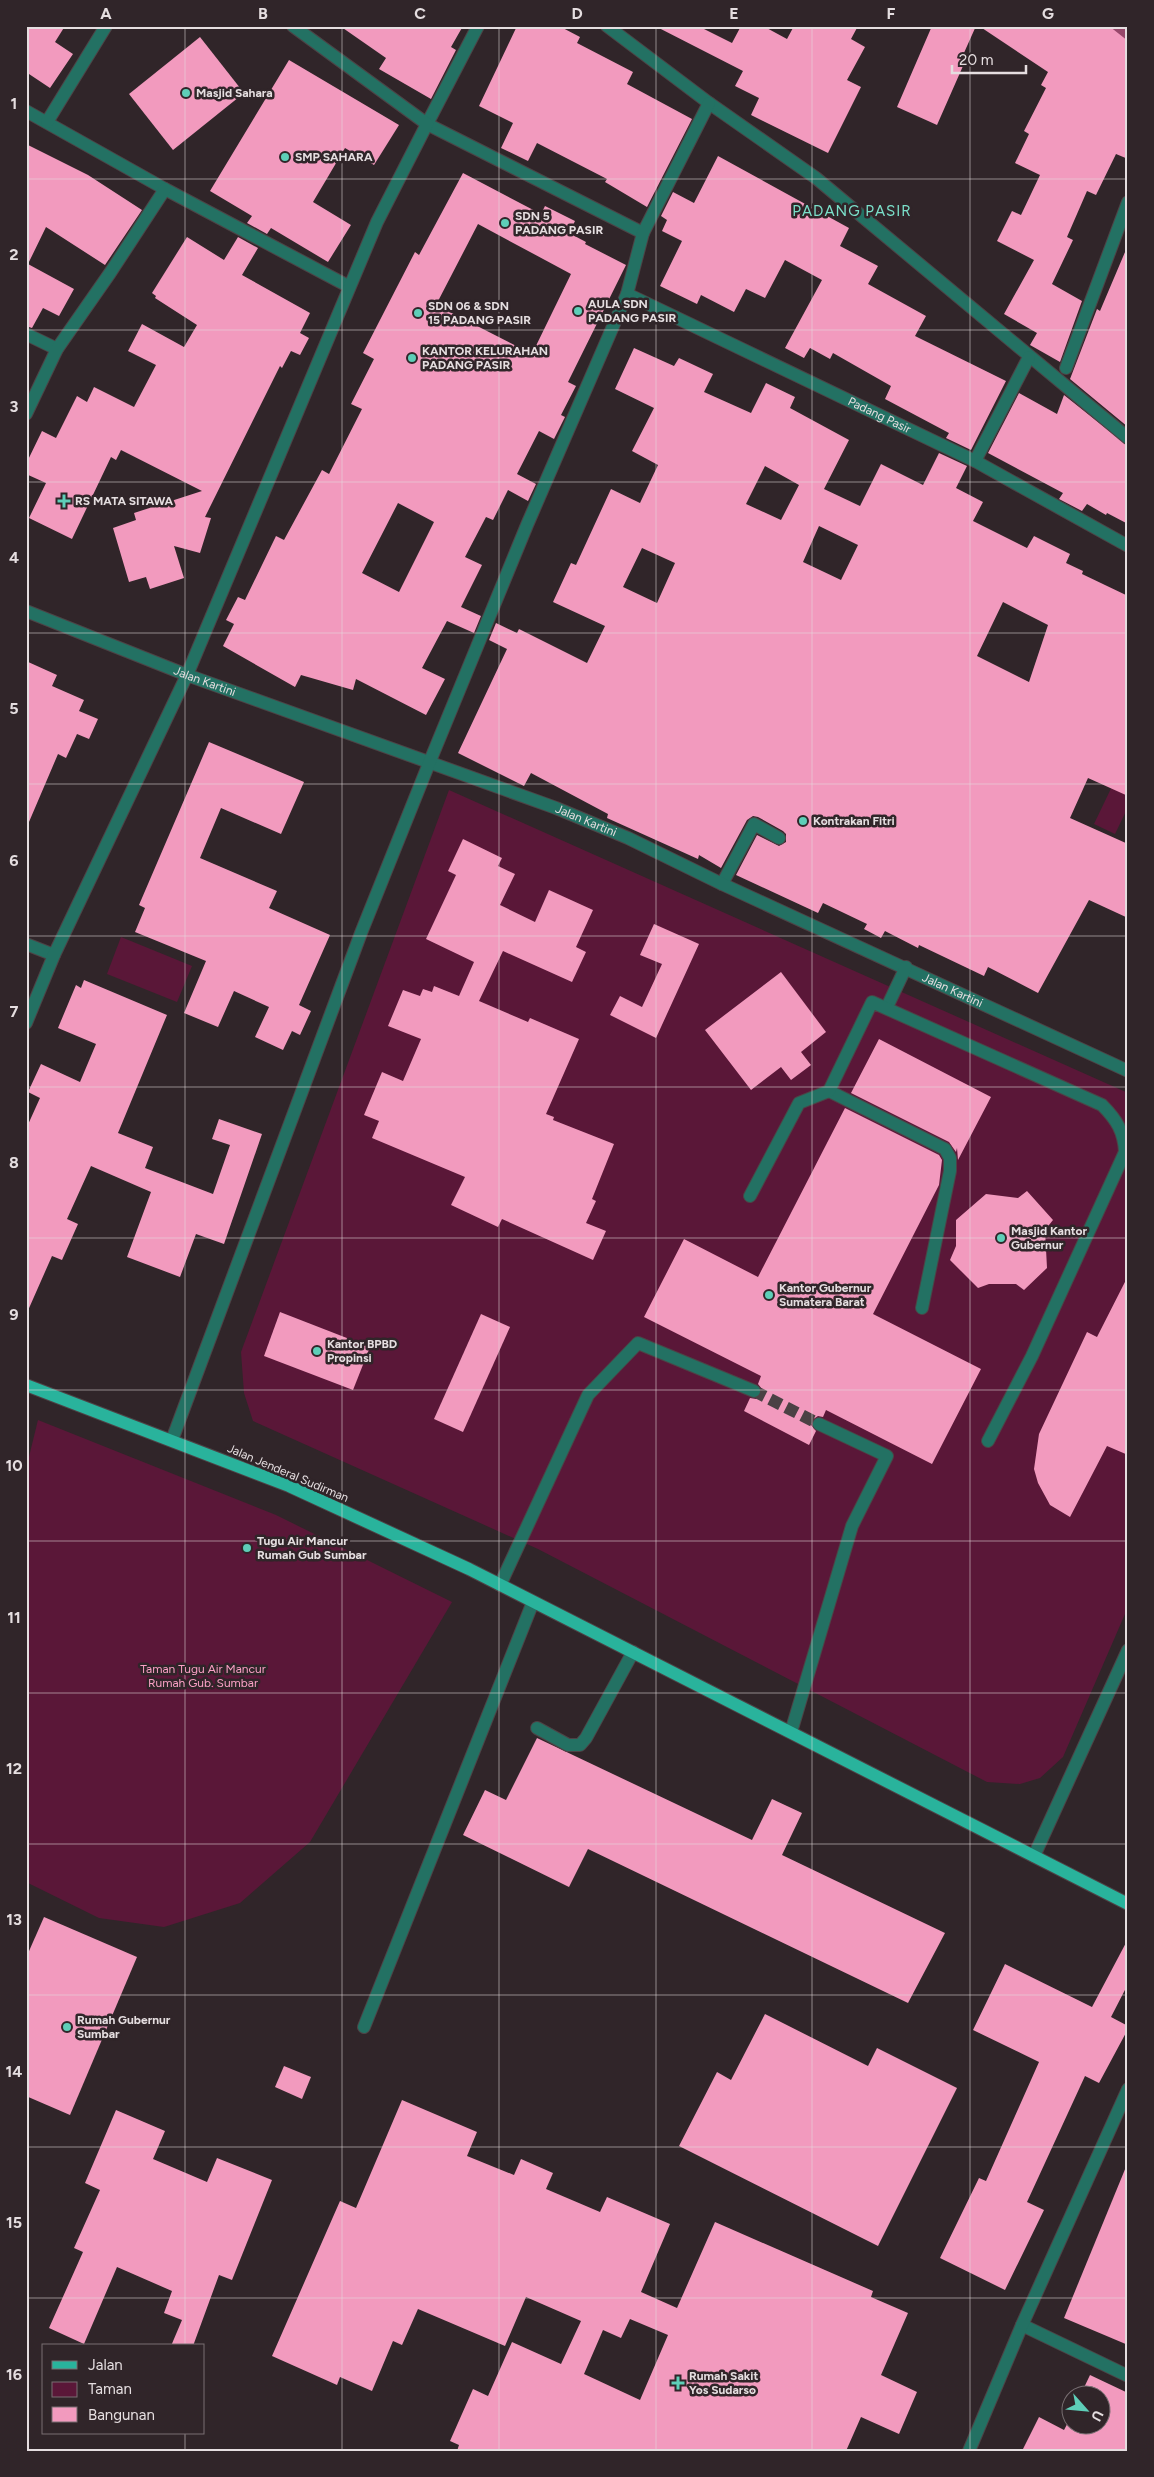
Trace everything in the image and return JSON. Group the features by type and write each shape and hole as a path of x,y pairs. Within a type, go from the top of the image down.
{"main road":[{"name":"Jalan Jenderal Sudirman","path":"26,1385 289,1486 500,1585 1128,1904"}],"street":[{"path":"47,122 106,26"},
{"path":"294,26 427,124 643,233"},
{"path":"26,1023 54,955 188,675 348,286 377,222 478,26"},
{"path":"607,26 709,103 816,178 1128,438"},
{"path":"172,1440 358,942 430,761 527,525 627,294 643,233 709,103"},
{"path":"26,111 164,189 348,286"},
{"path":"26,414 57,349 110,273 164,189"},
{"path":"1066,368 1128,202"},
{"name":"Padang Pasir","path":"627,294 975,461 1128,546"},
{"path":"26,334 57,349"},
{"path":"975,461 1029,357"},
{"name":"Jalan Kartini","path":"26,611 188,675 430,761 610,830 722,884 906,967 1128,1071"},
{"path":"722,884 754,824 779,838"},
{"path":"26,944 54,955"},
{"path":"887,1008 906,967"},
{"path":"750,1196 799,1103 829,1091 870,1004 876,1002 1102,1106 1122,1131 1125,1152 1032,1356 988,1441"},
{"path":"829,1091 945,1149 950,1158 950,1171 922,1308"},
{"path":"500,1585 588,1395 638,1343 754,1391"},
{"path":"791,1732 852,1526 887,1456 819,1424"},
{"path":"364,2027 533,1602"},
{"path":"1034,1856 1128,1650"},
{"path":"537,1728 568,1745 580,1744 586,1738 633,1652"},
{"path":"969,2451 1022,2325 1128,2089"},
{"path":"1022,2325 1128,2376"}],"green space":[{"path":"1128,753 1128,807 1115,834 1094,824"},
{"path":"449,790 1128,1093 1128,1607 1063,1757 1040,1778 1020,1784 987,1782 538,1549 253,1421 244,1393 241,1352"},
{"path":"121,937 192,966 177,1002 107,974"},
{"name":"Taman Tugu Air Mancur Rumah Gub. Sumbar","path":"38,1420 276,1515 452,1602 310,1842 240,1903 164,1927 99,1918 26,1882 26,1469"}],"building":[{"path":"26,26 65,26 55,42 73,54 50,88 26,72"},
{"path":"340,26 463,26 451,47 456,50 431,99 379,69 386,58"},
{"path":"517,26 559,26 580,37 577,43 633,72 627,84 692,119 647,207 605,182 607,179 537,143 528,161 501,148 513,123 479,106"},
{"path":"655,26 698,26 732,43 741,26 763,26 787,39 794,26 858,26 851,39 865,47 847,80 861,87 828,153 751,115 759,98 735,86 743,71"},
{"path":"932,26 976,26 959,64 963,66 937,125 897,107"},
{"path":"979,26 1109,26 1128,41 1128,159 1116,154 1096,195 1087,191 1067,237 1073,240 1052,284 1082,301 1060,362 1030,345 1037,333 1004,314 1034,260 997,241 1012,211 1021,215 1040,175 1015,163 1029,134 1024,131 1046,88 1041,85 1048,72"},
{"name":"Masjid Sahara","path":"200,37 244,93 173,150 129,94"},
{"name":"SMP SAHARA","path":"289,60 399,125 374,165 345,148 313,202 351,225 328,262 271,228 267,234 247,223 252,216 210,191"},
{"path":"26,144 88,175 142,210 105,265 46,227 28,264 74,289 59,316 43,308 32,328 26,326"},
{"path":"718,156 849,228 840,246 878,266 868,284 926,316 915,336 1006,381 971,450 946,438 949,433 885,399 891,386 833,353 830,359 810,348 804,358 785,348 822,280 785,260 765,298 746,289 734,312 701,295 697,304 660,286 682,241 662,231 667,220 661,216 673,192 694,203"},
{"path":"463,173 541,214 545,206 575,221 569,233 586,242 585,244 626,265 568,382 576,386 561,415 565,417 554,439 539,431 517,474 536,484 528,501 508,490 493,520 486,517 465,557 482,565 461,607 481,616 474,633 447,621 422,668 445,679 426,715 356,679 353,690 301,675 295,687 223,646 234,624 226,620 238,597 245,600 276,536 284,540 322,470 329,474 362,409 351,404 374,359 363,353 415,252 419,255","holes":["478,224 571,274 532,354 436,305","398,503 434,522 399,592 362,573"]},
{"path":"187,237 224,260 238,237 258,248 242,275 310,313 300,333 309,338 300,355 291,351 282,368 280,366 205,517 211,518 200,553 174,546 184,578 150,589 146,577 129,582 113,528 136,520 134,513 202,491 121,450 116,460 111,457 72,539 29,518 46,483 26,474 26,464 42,431 56,438 77,396 87,402 94,387 134,407 156,365 128,351 142,324 184,347 197,325 155,298 156,296 152,293"},
{"path":"1128,245 1128,427 1070,379 1097,309 1100,311"},
{"path":"634,348 674,366 679,358 713,374 704,392 751,413 766,383 795,397 790,408 849,440 824,489 860,506 881,464 923,485 939,453 967,466 956,488 983,502 973,521 1027,548 1034,536 1070,554 1066,563 1083,571 1082,574 1128,596 1128,796 1088,778 1070,818 1128,844 1128,918 1089,900 1038,993 988,967 984,976 919,945 918,948 885,931 881,938 864,929 867,924 823,903 818,913 736,875 757,835 779,846 786,842 786,834 783,831 758,817 753,816 747,820 721,868 699,855 698,859 607,818 608,814 531,773 524,786 458,753 507,649 489,640 496,623 517,633 519,629 587,663 605,626 553,602 571,563 576,565 611,489 640,503 658,465 632,451 654,408 615,389","holes":["765,466 799,485 781,520 746,504","819,526 858,545 841,580 803,562","642,548 675,563 657,603 623,587","1003,602 1048,625 1029,682 977,656"]},
{"path":"1019,393 1057,414 1064,395 1128,446 1128,524 1107,513 1106,515 1087,504 1082,511 1059,499 1063,493 988,453"},
{"path":"26,661 57,675 52,686 84,700 79,711 98,719 89,739 77,734 66,758 58,754 26,829"},
{"path":"209,742 304,782 281,834 221,808 200,858 277,891 269,908 330,935 299,1005 311,1011 300,1035 292,1031 283,1050 255,1037 269,1007 234,991 218,1027 184,1013 206,961 135,932 145,908 139,905"},
{"path":"463,839 502,858 498,866 515,874 500,905 535,922 549,890 593,910 576,947 586,952 572,982 503,951 479,1001 528,1022 530,1018 579,1039 546,1114 554,1117 553,1120 614,1144 592,1199 596,1201 586,1223 606,1231 593,1260 502,1219 498,1227 451,1205 465,1177 372,1138 379,1121 364,1115 382,1072 403,1081 421,1039 388,1026 403,990 420,996 423,989 432,992 434,986 459,996 474,962 426,939 456,875 448,871"},
{"path":"654,924 699,944 656,1038 610,1015 620,996 642,1007 662,964 640,955"},
{"path":"781,972 826,1032 801,1052 811,1065 791,1080 781,1067 751,1090 705,1030"},
{"path":"84,980 167,1015 118,1133 153,1147 145,1168 213,1194 230,1145 212,1139 219,1119 262,1134 224,1244 196,1234 180,1277 127,1257 151,1192 91,1166 67,1219 78,1224 62,1260 52,1256 26,1315 26,1129 40,1098 28,1092 41,1064 80,1082 96,1044 58,1028 76,985 81,988"},
{"path":"879,1039 991,1097 958,1160 957,1148 956,1152 949,1142 851,1093"},
{"name":"Kantor Gubernur Sumatera Barat","path":"845,1108 939,1155 942,1160 939,1185 873,1314 981,1369 932,1464 826,1410 823,1417 818,1416 812,1420 811,1425 816,1431 809,1445 744,1411 750,1398 756,1399 761,1395 762,1389 758,1384 761,1376 644,1317 684,1239 758,1277"},
{"name":"Masjid Kantor Gubernur","path":"1027,1191 1053,1220 1045,1230 1047,1268 1024,1290 1016,1284 989,1284 978,1288 950,1260 956,1246 956,1220 986,1194 1018,1198"},
{"path":"1128,1276 1128,1455 1107,1446 1070,1517 1050,1505 1038,1483 1034,1469 1039,1434 1087,1332 1097,1337"},
{"name":"Kantor BPBD Propinsi","path":"280,1312 370,1347 353,1390 264,1356"},
{"path":"481,1314 510,1327 463,1432 434,1419"},
{"path":"537,1738 752,1840 772,1799 802,1813 782,1855 945,1933 908,2003 588,1849 569,1887 463,1835 485,1790 506,1800"},
{"name":"Rumah Gubernur Sumbar","path":"44,1917 137,1957 70,2115 26,2096 26,1958"},
{"path":"1128,1939 1128,1984 1111,2017 1128,2026 1128,2029 1099,2083 1085,2076 1027,2202 1044,2210 1005,2290 940,2258 979,2178 986,2181 1039,2062 973,2030 1005,1964 1092,2007"},
{"path":"765,2014 868,2066 877,2048 957,2088 878,2246 679,2146 717,2072 731,2080"},
{"path":"284,2066 311,2077 302,2099 275,2087"},
{"path":"402,2100 477,2132 467,2156 514,2175 521,2159 553,2173 546,2189 600,2212 607,2197 670,2224 641,2292 677,2308 715,2222 873,2291 871,2297 908,2313 881,2375 917,2392 899,2434 861,2417 846,2451 457,2451 459,2445 450,2441 473,2389 488,2396 512,2342 561,2364 581,2321 526,2297 505,2346 418,2309 402,2345 393,2341 372,2391 340,2377 337,2385 272,2356 340,2201 356,2208","holes":["630,2319 668,2335 640,2400 584,2374 603,2330 621,2338"]},
{"path":"116,2110 165,2131 153,2159 207,2182 217,2158 272,2180 232,2280 219,2275 194,2344 172,2344 182,2320 164,2313 172,2291 117,2267 84,2344 49,2328 83,2252 74,2248 100,2190 85,2183"},
{"path":"1128,2162 1128,2345 1064,2318"},
{"path":"1090,2375 1109,2384 1086,2384"},
{"path":"1112,2385 1128,2393 1128,2451 1022,2451 1039,2417 1062,2429 1062,2434 1112,2434"}],"waterway":[{"path":"1125,26 1128,29"}],"tunnel":[{"path":"754,1391 819,1424"}],"place":[{"name":"Masjid Sahara","path":"186,93"},
{"name":"SMP SAHARA","path":"285,157"},
{"name":"SDN 5 PADANG PASIR","path":"505,223"},
{"name":"AULA SDN PADANG PASIR","path":"578,311"},
{"name":"SDN 06 & SDN 15 PADANG PASIR","path":"418,313"},
{"name":"KANTOR KELURAHAN PADANG PASIR","path":"412,358"},
{"name":"RS MATA SITAWA","path":"64,501"},
{"name":"Kontrakan Fitri","path":"803,821"},
{"name":"Masjid Kantor Gubernur","path":"1001,1238"},
{"name":"Kantor Gubernur Sumatera Barat","path":"769,1295"},
{"name":"Kantor BPBD Propinsi","path":"317,1351"},
{"name":"Tugu Air Mancur Rumah Gub Sumbar","path":"247,1548"},
{"name":"Rumah Gubernur Sumbar","path":"67,2027"},
{"name":"Rumah Sakit Yos Sudarso","path":"678,2383"}],"district":[{"name":"PADANG PASIR","path":"852,211"}]}
